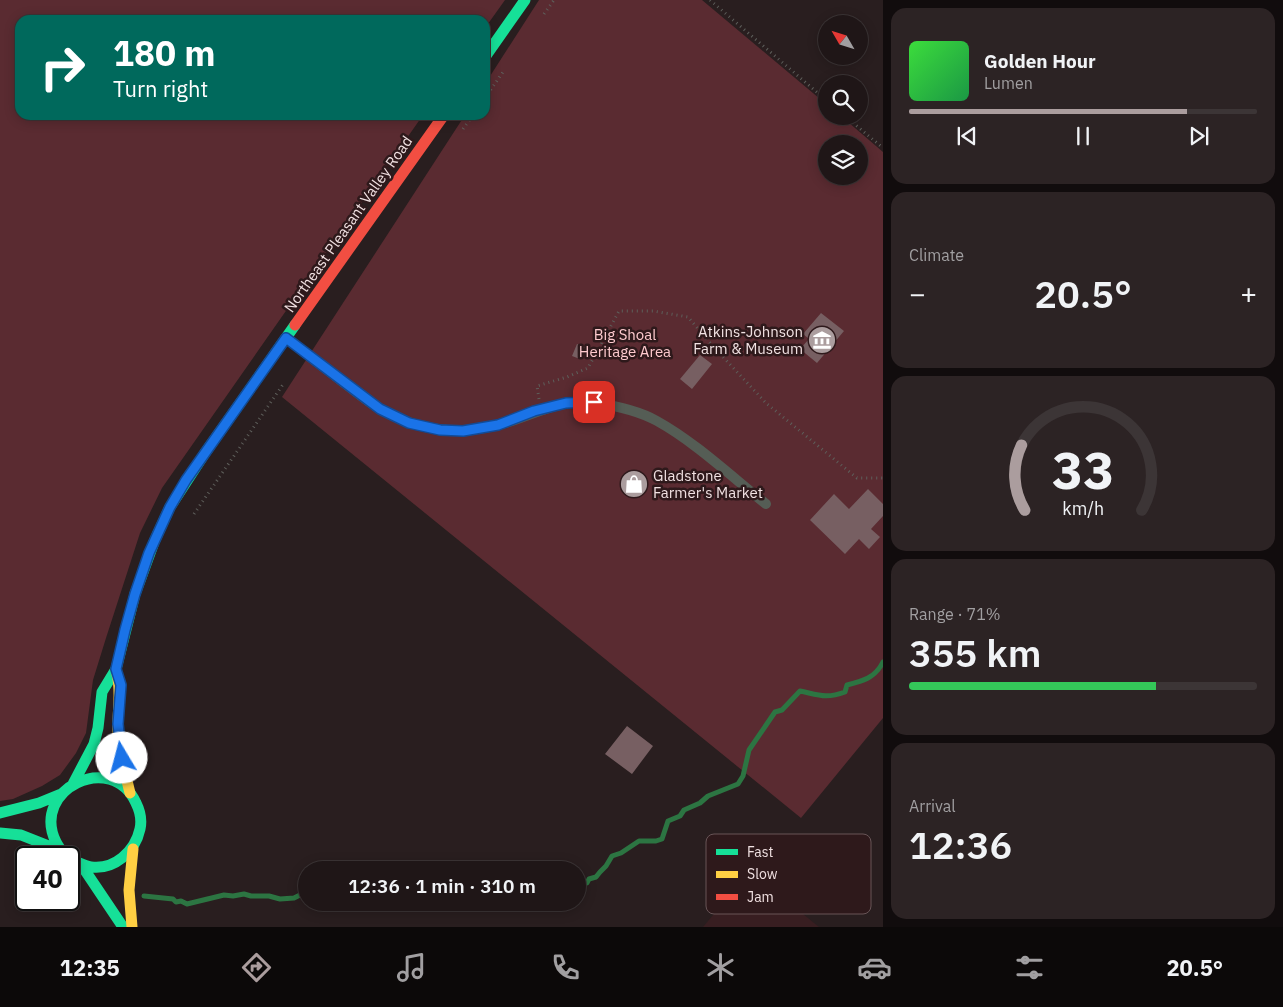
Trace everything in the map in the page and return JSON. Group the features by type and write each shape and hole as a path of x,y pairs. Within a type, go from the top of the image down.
{"street":[{"path":"490,50 525,0"},
{"name":"Northeast Pleasant Valley Road","path":"73,784 94,744 98,728 102,692 116,669 135,594 154,542 170,507 186,480 440,120"},
{"name":"Northeast Pleasant Valley Road","path":"116,669 121,685 118,724 120,746 130,793"},
{"path":"0,813 39,803 61,794 73,784 88,778 103,778 118,783 130,793 138,806 141,822 139,836 133,849 123,859 110,866 96,868 82,866"},
{"path":"59,846 53,837 50,823 53,807 61,794"},
{"path":"0,833 21,835 45,846"},
{"path":"132,927 130,890 133,849"},
{"path":"82,866 123,927"}],"lane":[{"path":"286,338 380,409 409,423 440,430 463,431 498,425 566,403 594,402 631,410 648,417 681,436 766,504"}],"path":[{"path":"710,0 818,93"},
{"path":"462,131 470,120"},
{"path":"856,125 883,148"},
{"path":"540,410 537,386 588,368 618,310 653,311 688,317 766,403 857,478 883,478"},
{"path":"191,518 288,377"}],"shaded area":[{"path":"714,914 803,914 819,927 703,927"}],"green space":[{"path":"0,0 505,0 490,21 490,15 15,15 15,120 420,120 162,488 140,533 93,680 86,733 76,753 60,775 42,786 13,799 0,801"},
{"name":"Big Shoal Heritage Area","path":"539,0 702,0 818,97 818,125 852,125 863,135 818,135 818,185 868,185 868,139 883,152 883,718 801,818 282,397 462,120 490,120 490,76"}],"building":[{"path":"821,313 844,331 817,363 800,349 809,339 803,334"},
{"path":"577,344 585,347 580,359 572,356"},
{"path":"700,355 712,364 692,389 680,379"},
{"path":"868,489 883,504 883,516 871,529 880,537 869,549 859,539 845,554 810,520 834,494 849,509"},
{"path":"627,726 653,746 632,774 605,754"}],"waterway":[{"path":"586,883 589,879 596,877 612,856 621,853 639,841 662,839 668,821 680,816 684,810 700,803 708,796 738,784 743,776 749,750 775,712 782,710 800,691 827,696 845,692 847,685 872,675 883,662"},
{"path":"144,896 173,899 176,902 181,901 187,904 224,895 244,894 280,899 298,896"}],"traffic: fast":[{"path":"490,50 525,0"},
{"path":"73,784 94,744 98,728 102,692 116,669 135,594 154,542 170,507 205,453 295,325"},
{"path":"59,846 51,823 54,806 64,792 77,783 93,778 110,779 125,787 136,803 141,819 140,829 133,845 122,858 108,866 91,867 80,863"},
{"path":"0,813 39,803 61,794"},
{"path":"0,833 21,835 49,846"},
{"path":"82,866 123,927"}],"traffic: slow":[{"path":"117,674 119,695 118,732 130,793"},
{"path":"132,927 129,890 133,849"}],"traffic: jam":[{"path":"295,325 440,120"}],"place":[{"name":"Atkins-Johnson Farm & Museum","path":"822,340"},
{"name":"Gladstone Farmer's Market","path":"634,484"}],"route":[{"path":"122,758 118,724 121,685 116,669 135,594 149,553 170,507 186,480 286,338 380,409 409,423 440,430 463,431 498,425 534,411 566,403 594,402"}]}
